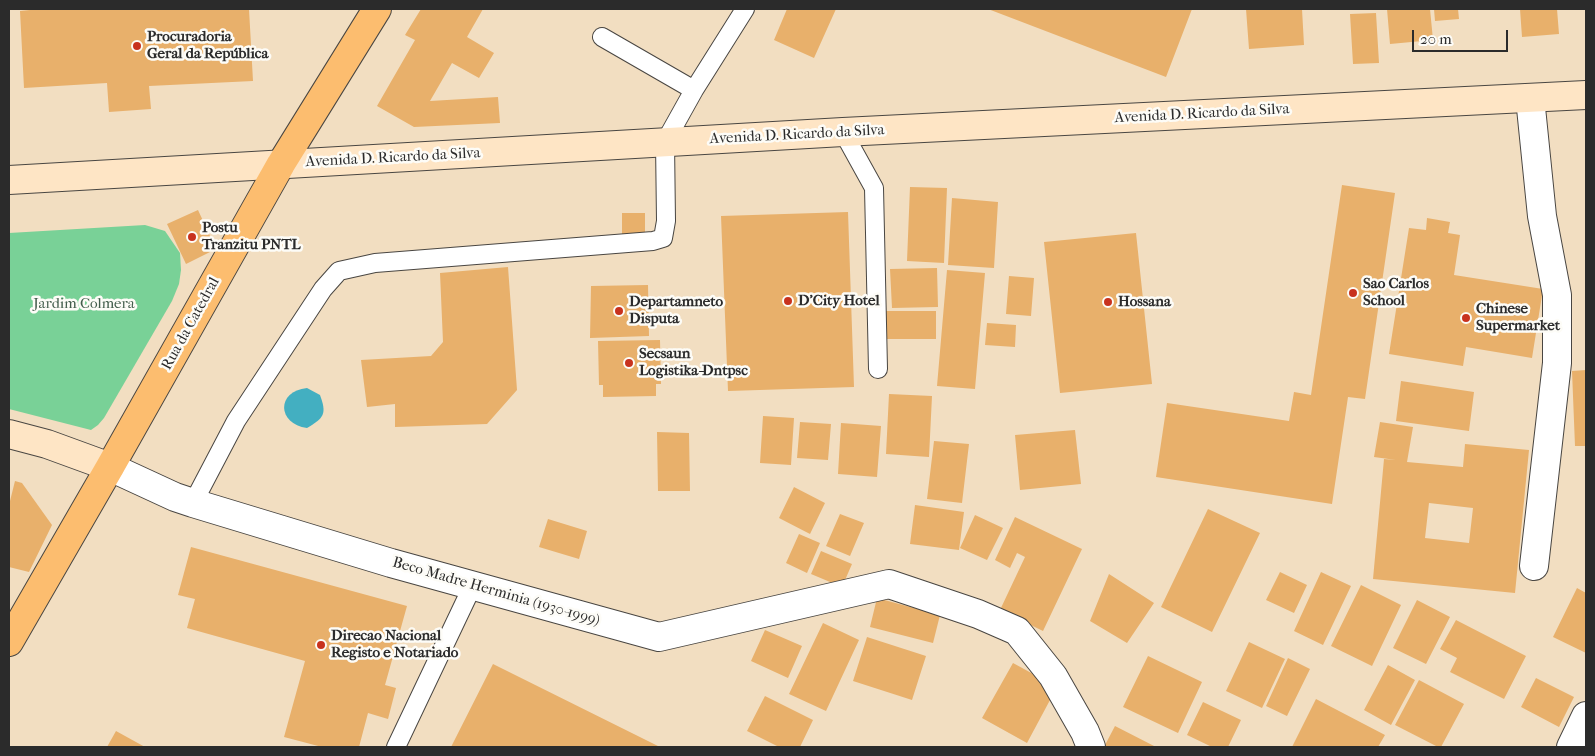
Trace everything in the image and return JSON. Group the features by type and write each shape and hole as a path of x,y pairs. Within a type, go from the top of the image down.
{"main road":[{"name":"Rua da Catedral","path":"9,642 281,164 377,9"},
{"name":"Avenida D. Ricardo da Silva","path":"9,180 843,132 1586,95"},
{"path":"9,434 47,444 110,467"}],"street":[{"path":"1530,98 1542,216 1557,295 1557,364 1534,566"},
{"name":"Beco Madre Herminia (1930-1999)","path":"110,467 175,497 391,563 660,637 889,584 978,614 1017,631 1053,676 1085,732 1091,747"},
{"path":"1571,747 1586,716"}],"lane":[{"path":"193,502 236,421 323,289 339,271 375,263 643,242 663,238 666,221 665,142 694,90 745,9"},
{"path":"602,37 694,90"},
{"path":"843,132 874,188 878,369"},
{"path":"396,747 473,585"}],"green space":[{"name":"Jardim Colmera","path":"145,225 165,231 180,253 181,270 179,284 172,301 104,418 91,430 9,409 9,233"}],"water":[{"path":"307,388 320,395 323,411 320,418 307,428 297,425 290,420 284,408 285,401 290,395 297,390"}],"building":[{"name":"Procuradoria Geral da República","path":"40,9 249,9 253,81 149,86 151,109 109,112 107,83 24,88 20,11"},
{"path":"421,9 483,9 467,37 494,53 479,78 452,63 430,101 498,97 500,123 414,127 377,106 415,40 405,35"},
{"path":"787,9 836,9 814,58 774,40"},
{"path":"988,9 1192,9 1166,77"},
{"path":"1246,9 1302,9 1304,45 1249,49"},
{"path":"1387,9 1430,9 1433,40 1390,44"},
{"path":"1434,9 1458,9 1459,19 1435,21"},
{"path":"1520,9 1557,9 1559,34 1522,37"},
{"path":"1376,13 1379,63 1353,64 1350,14"},
{"name":"Sao Carlos School","path":"1342,185 1395,193 1365,399 1348,397 1332,504 1156,477 1167,403 1289,421 1294,392 1311,395"},
{"path":"910,187 947,188 944,263 907,261"},
{"path":"952,198 998,202 994,268 948,265"},
{"name":"Postu Tranzitu PNTL","path":"198,210 216,249 186,264 167,224"},
{"name":"D'City Hotel","path":"848,212 854,387 728,391 721,216"},
{"path":"622,213 645,213 645,236 622,237"},
{"name":"Chinese Supermarket","path":"1427,218 1450,222 1448,233 1460,235 1454,275 1543,289 1532,358 1466,347 1463,366 1389,354 1409,228 1426,230"},
{"path":"1136,233 1152,384 1060,393 1044,242"},
{"path":"508,267 517,390 487,424 395,427 395,404 367,407 361,360 431,356 443,342 440,273"},
{"path":"937,268 938,307 892,308 890,269"},
{"path":"947,270 985,273 975,389 937,386"},
{"path":"1009,276 1034,278 1031,316 1006,314"},
{"name":"Departamneto Disputa","path":"648,285 649,336 590,338 591,286"},
{"path":"886,311 936,311 936,339 885,339"},
{"path":"987,323 1016,325 1015,347 985,345"},
{"name":"Secsaun Logistika-Dntpsc","path":"660,340 661,384 656,384 656,396 603,397 603,385 599,385 598,341"},
{"path":"1586,370 1586,446 1575,446 1572,371"},
{"path":"1401,381 1474,392 1469,431 1396,421"},
{"path":"889,394 932,396 929,457 886,454"},
{"path":"763,416 794,418 791,465 760,463"},
{"path":"800,422 831,424 828,460 797,458"},
{"path":"1380,422 1413,427 1407,462 1463,467 1465,444 1529,450 1515,593 1373,579 1384,459 1396,460 1374,457","holes":["1429,503 1473,508 1469,543 1425,538"]},
{"path":"841,423 881,426 877,477 838,474"},
{"path":"1075,430 1081,484 1020,490 1015,435"},
{"path":"657,432 689,433 690,491 658,491"},
{"path":"934,441 969,444 962,503 927,499"},
{"path":"15,481 22,483 52,525 29,572 9,567 9,505"},
{"path":"794,487 825,503 810,534 779,518"},
{"path":"915,505 964,512 959,550 910,544"},
{"path":"1208,509 1260,533 1212,632 1161,607"},
{"path":"840,514 864,523 850,556 826,546"},
{"path":"975,515 1003,528 987,560 960,548"},
{"path":"1015,517 1082,549 1043,631 1000,610 1025,557 1017,553 1010,568 995,560"},
{"path":"548,519 587,531 579,559 539,547"},
{"path":"799,534 820,543 807,573 786,563"},
{"name":"Direcao Nacional Registo e Notariado","path":"191,547 407,606 385,685 396,688 388,719 368,713 359,747 322,747 284,737 305,661 187,628 195,599 178,595"},
{"path":"821,551 852,564 842,587 811,574"},
{"path":"1280,572 1307,585 1294,613 1266,600"},
{"path":"1321,572 1351,586 1323,645 1294,631"},
{"path":"1109,574 1154,603 1127,643 1090,621"},
{"path":"1361,585 1401,605 1372,666 1331,646"},
{"path":"1577,588 1586,593 1586,653 1553,637"},
{"path":"877,598 940,615 933,643 870,627"},
{"path":"1417,600 1450,617 1426,664 1393,648"},
{"path":"1456,620 1526,656 1504,699 1450,672 1457,658 1440,649"},
{"path":"823,623 859,640 826,711 789,694"},
{"path":"765,630 802,646 788,678 751,661"},
{"path":"867,637 926,656 912,700 853,681"},
{"path":"1249,642 1285,659 1262,708 1226,691"},
{"path":"1148,656 1202,682 1178,733 1123,707"},
{"path":"1288,658 1310,669 1287,716 1266,706"},
{"path":"1013,663 1057,687 1027,743 982,718"},
{"path":"493,664 660,747 451,747"},
{"path":"1388,665 1415,680 1391,725 1364,710"},
{"path":"1536,678 1574,697 1559,727 1521,707"},
{"path":"1419,680 1464,704 1441,747 1395,725"},
{"path":"765,696 813,720 800,747 779,747 747,731"},
{"path":"1316,699 1385,735 1378,747 1292,747"},
{"path":"1203,702 1241,720 1228,747 1212,747 1187,735"},
{"path":"1115,726 1156,747 1104,747"},
{"path":"116,731 145,747 107,747"}],"place":[{"name":"Procuradoria Geral da República","path":"137,46"},
{"name":"Postu Tranzitu PNTL","path":"192,237"},
{"name":"Sao Carlos School","path":"1353,293"},
{"name":"D'City Hotel","path":"788,301"},
{"name":"Hossana","path":"1108,302"},
{"name":"Departamneto Disputa","path":"619,311"},
{"name":"Chinese Supermarket","path":"1466,318"},
{"name":"Secsaun Logistika-Dntpsc","path":"629,363"},
{"name":"Direcao Nacional Registo e Notariado","path":"321,645"}]}
